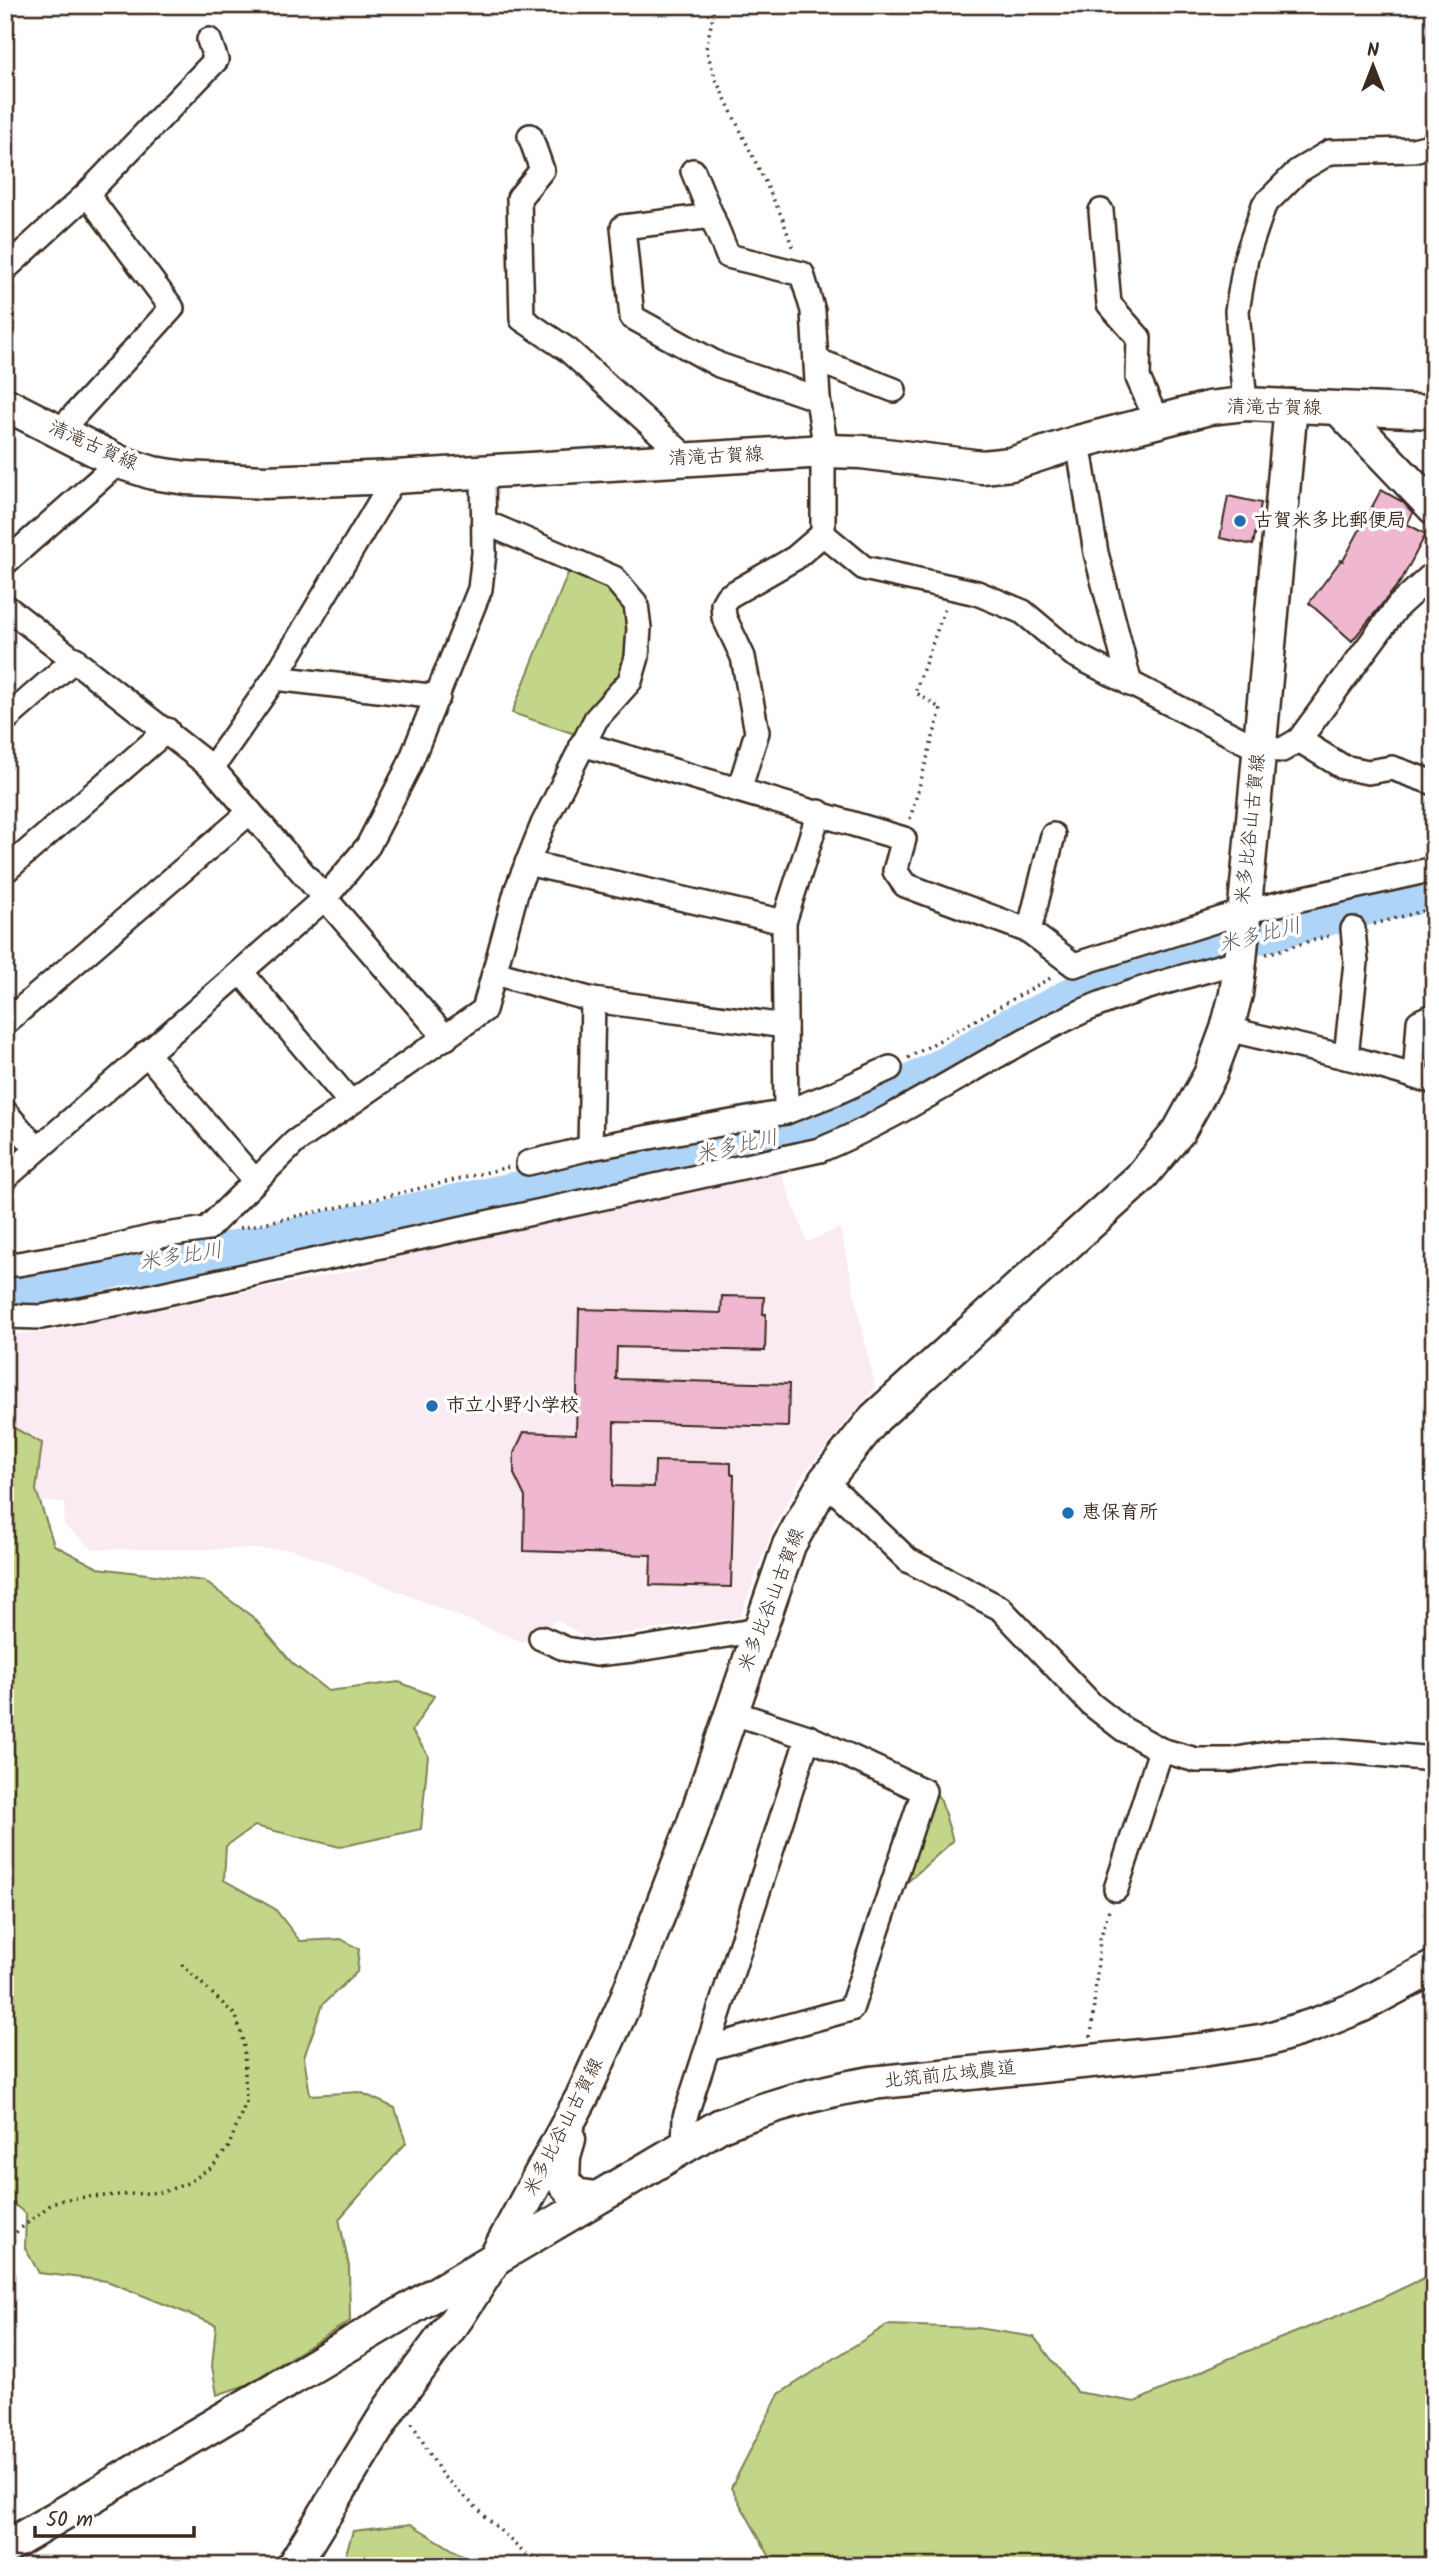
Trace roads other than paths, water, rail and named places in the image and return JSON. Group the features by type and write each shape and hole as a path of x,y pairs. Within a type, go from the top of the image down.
{"main road":[{"name":"清滝古賀線","path":"5,404 119,462 186,478 265,482 395,477 826,451 861,452 982,467 1011,464 1078,442 1209,408 1245,404 1434,412"},
{"name":"米多比谷山古賀線","path":"293,2566 390,2408 457,2318 493,2262 582,2097 628,1993 691,1830 789,1545 825,1480 874,1418 1139,1179 1179,1131 1210,1075 1236,995 1291,406"},
{"path":"1340,410 1434,508"},
{"name":"北筑前広域農道","path":"493,2262 684,2146 721,2125 758,2110 823,2091 871,2083 1266,2040 1317,2024 1361,2006 1434,1967"},
{"path":"582,2097 564,2156 563,2181 575,2195 596,2199"},
{"path":"5,2548 493,2262"}],"street":[{"path":"5,270 87,194 216,60 209,40"},
{"path":"530,136 542,170 519,198 522,319 568,350 687,458"},
{"path":"1245,404 1237,311 1246,258 1265,205 1298,171 1330,152 1413,149 1434,145"},
{"path":"693,172 728,256 802,274 813,311 818,399 826,451 823,466 823,534 795,558 727,597 723,604 724,617 743,657 757,732 739,790"},
{"path":"59,432 172,308 87,194"},
{"path":"1101,211 1109,304 1139,338 1138,379 1157,421"},
{"path":"712,216 623,227 632,317 719,365 818,399"},
{"path":"816,360 894,390"},
{"path":"1078,442 1096,552 1130,684"},
{"path":"5,563 119,462"},
{"path":"5,1178 326,897 368,846 408,768 480,589 484,522 483,472"},
{"path":"212,768 275,678 395,477"},
{"path":"5,1264 99,1250 153,1237 207,1229 295,1142 484,1010 517,889 542,824 596,719 630,681 639,628 636,604 614,578 484,522"},
{"path":"823,534 864,568 952,586 1023,612 1073,654 1259,749 1282,750 1299,740 1398,606 1434,573"},
{"path":"5,606 167,730 212,768 446,1038"},
{"path":"5,720 75,659"},
{"path":"275,678 438,697"},
{"path":"5,871 167,730"},
{"path":"1299,740 1343,767 1368,772 1392,768 1434,783"},
{"path":"582,744 904,839 895,871 905,885 1029,931 1074,965 1243,916 1434,869"},
{"path":"5,1023 250,811"},
{"path":"786,1112 784,922 819,812"},
{"path":"1029,931 1053,835"},
{"path":"527,863 784,922"},
{"path":"1346,1057 1356,961 1353,929"},
{"path":"5,1316 41,1317 125,1302 820,1150 866,1131 1085,1011 1156,985 1240,961"},
{"path":"241,972 350,1102"},
{"path":"495,973 593,1000 785,1026"},
{"path":"590,1148 593,1000"},
{"path":"1227,1029 1346,1057 1424,1080 1419,1022 1434,1015"},
{"path":"146,1053 255,1181"},
{"path":"528,1163 590,1148 786,1112 834,1094 890,1068"},
{"path":"5,1112 37,1149"},
{"path":"825,1480 908,1560 1000,1608 1091,1704 1123,1729 1161,1750 1196,1760 1231,1760 1279,1752 1343,1751 1434,1759"},
{"path":"541,1638 566,1649 595,1654 759,1630"},
{"path":"708,2048 851,2009 924,1791 808,1737 731,1712"},
{"path":"684,2146 685,2117 808,1737"},
{"path":"1116,1889 1161,1750"}],"waterway":[{"name":"米多比川","path":"5,1286 38,1288 121,1267 201,1256 576,1178 760,1144 830,1123 885,1097 948,1064 1011,1026 1081,991 1205,950 1376,904 1434,892"}],"place":[{"name":"古賀米多比郵便局","path":"1240,521"},
{"name":"市立小野小学校","path":"432,1406"},
{"name":"恵保育所","path":"1068,1513"}]}
